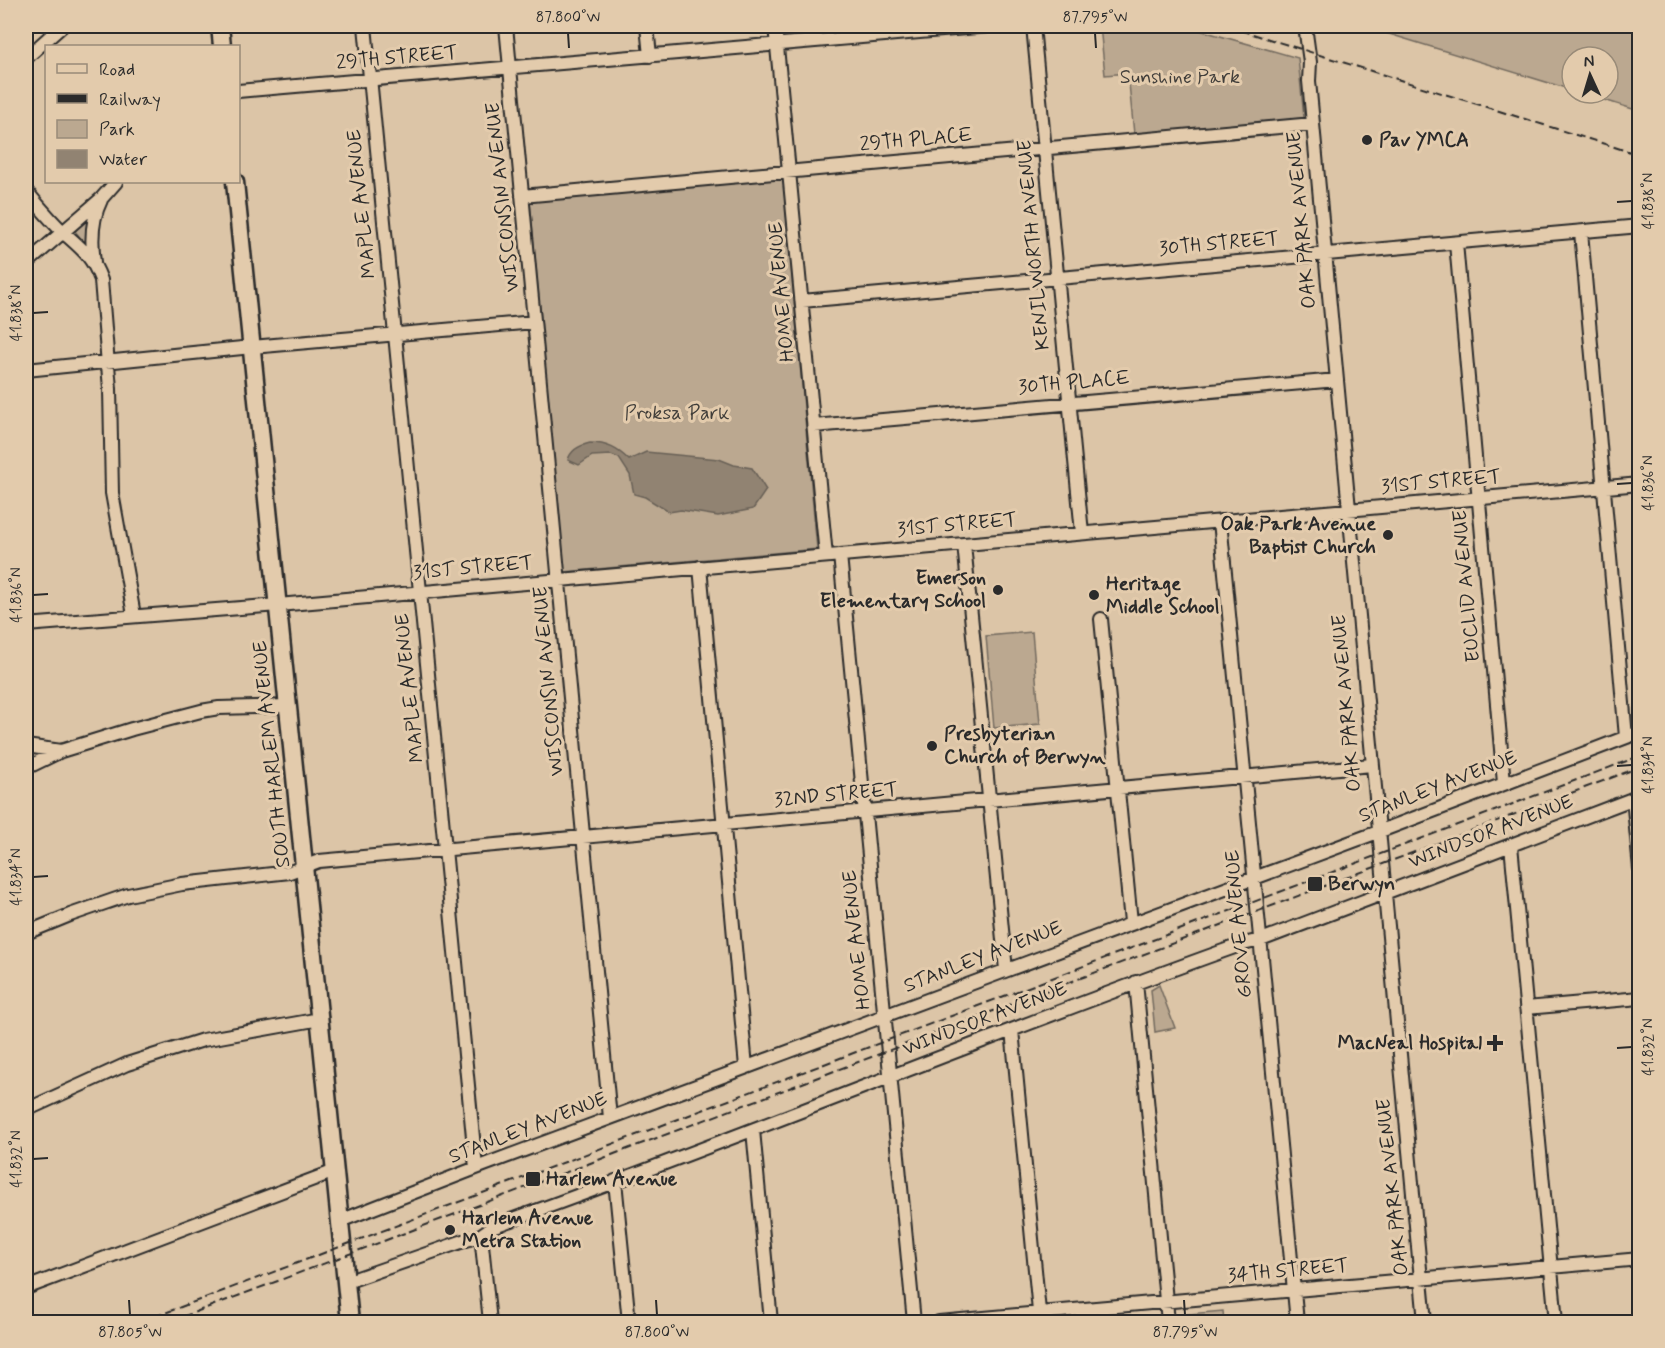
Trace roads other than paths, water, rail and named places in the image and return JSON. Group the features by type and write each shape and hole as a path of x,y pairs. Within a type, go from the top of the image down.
{"main road":[{"path":"220,26 222,45"},
{"name":"SOUTH HARLEM AVENUE","path":"235,183 350,1323"}],"street":[{"path":"26,58 62,26"},
{"name":"MAPLE AVENUE","path":"364,26 476,1168"},
{"name":"WISCONSIN AVENUE","path":"506,26 610,1118"},
{"path":"647,26 650,56"},
{"name":"HOME AVENUE","path":"775,26 826,556"},
{"name":"29TH STREET","path":"240,91 989,26"},
{"name":"KENILWORTH AVENUE","path":"1033,26 1082,533"},
{"name":"OAK PARK AVENUE","path":"1304,26 1300,37 1303,63 1309,81 1425,1323"},
{"name":"29TH PLACE","path":"522,196 1313,124"},
{"path":"26,264 101,199 115,183"},
{"path":"26,191 95,263"},
{"path":"101,199 93,225 92,246 103,295 111,410 112,493 134,615"},
{"name":"30TH STREET","path":"802,301 1640,226"},
{"path":"1581,232 1626,737"},
{"name":"EUCLID AVENUE","path":"1456,243 1503,783"},
{"path":"26,370 534,322"},
{"name":"30TH PLACE","path":"814,426 1337,380"},
{"name":"31ST STREET","path":"26,625 1640,484"},
{"name":"GROVE AVENUE","path":"1220,521 1297,1323"},
{"path":"964,544 1006,970"},
{"name":"HOME AVENUE","path":"840,555 914,1323"},
{"path":"700,567 746,1067"},
{"path":"1101,619 1131,922"},
{"path":"26,768 61,751 201,711 219,708 288,706"},
{"name":"STANLEY AVENUE","path":"340,1221 1640,732"},
{"path":"26,746 61,751"},
{"name":"32ND STREET","path":"26,933 128,895 182,884 290,872 319,861 1372,765"},
{"path":"1636,797 1640,869"},
{"name":"WINDSOR AVENUE","path":"346,1282 481,1235 494,1226 753,1130 890,1075 1136,982 1243,944 1261,940 1636,797"},
{"path":"1511,845 1556,1323"},
{"path":"1136,982 1168,1323"},
{"path":"1526,1008 1640,998"},
{"path":"26,1110 127,1064 203,1040 320,1019"},
{"path":"1012,1030 1040,1318"},
{"path":"753,1130 771,1323"},
{"path":"26,1288 335,1171"},
{"path":"615,1181 629,1323"},
{"path":"481,1235 490,1323"},
{"name":"34TH STREET","path":"939,1323 1040,1318 1166,1301 1640,1259"}],"water":[{"path":"590,443 612,447 629,460 646,452 719,459 734,465 752,468 766,490 753,509 718,516 681,510 669,512 645,497 634,494 630,475 619,458 611,455 592,456 579,465 568,460 574,450"}],"railway":[{"path":"1227,26 1640,155"},
{"path":"141,1322 1640,756"},
{"path":"169,1322 1640,767"}],"place":[{"name":"Pav YMCA","path":"1367,140"},
{"name":"Oak Park Avenue Baptist Church","path":"1388,535"},
{"name":"Emerson Elementary School","path":"998,590"},
{"name":"Heritage Middle School","path":"1094,595"},
{"name":"Presbyterian Church of Berwyn","path":"932,746"},
{"name":"Berwyn","path":"1315,884"},
{"name":"MacNeal Hospital","path":"1495,1043"},
{"name":"Harlem Avenue","path":"533,1179"},
{"name":"Harlem Avenue Metra Station","path":"450,1230"}],"park label":[{"name":"Sunshine Park","path":"1180,77"},
{"name":"Proksa Park","path":"677,413"}]}
